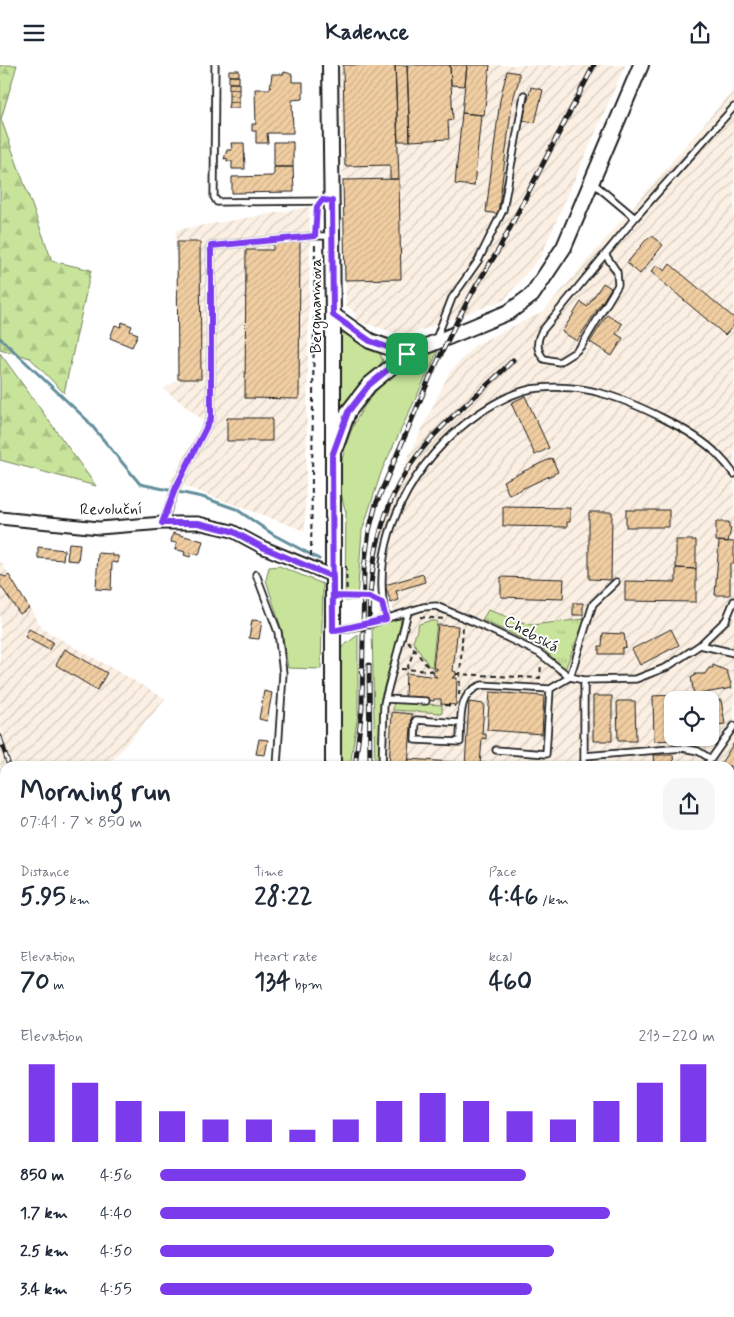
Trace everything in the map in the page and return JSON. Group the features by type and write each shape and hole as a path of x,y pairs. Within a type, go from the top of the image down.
{"street":[{"name":"Bergmannova","path":"330,65 327,201 332,236 332,456"},
{"path":"333,761 333,631 340,597 333,577 332,456 348,412 369,385 407,354 509,312 532,295 564,247 590,181 641,65"},
{"path":"333,315 370,341 407,354"},
{"name":"Revoluční","path":"0,518 99,528 162,523 198,523 232,531 262,547 333,577"}],"lane":[{"path":"215,65 214,197 217,202 327,201"},
{"path":"435,343 452,298 478,261 503,210 524,95"},
{"path":"605,254 617,272 618,285 582,345 575,352 559,362 544,359 537,347 539,336 605,254 635,218 734,107"},
{"path":"590,181 635,218"},
{"path":"162,523 176,487 211,418 211,246 332,236"},
{"path":"386,619 382,603 382,577 392,529 401,502 432,453 464,424 487,408 521,392 540,387 600,393 685,430 716,453 734,474"},
{"path":"256,573 278,632 283,673 277,761"},
{"path":"461,723 416,720 415,740 460,742 463,699 475,687 482,685 550,689 570,677 588,613 593,605 616,582"},
{"name":"Chebská","path":"333,631 436,606 474,622 541,655 570,677 584,680 636,679 667,667 700,645 726,620 734,601"},
{"path":"382,761 385,699 408,612"},
{"path":"700,645 734,653"},
{"path":"584,680 584,761"},
{"path":"496,750 546,754 550,689"},
{"path":"385,699 426,701"},
{"path":"584,756 683,748 698,751 711,759 734,726"}],"path":[{"path":"311,557 315,236 317,207 327,201"},
{"path":"346,565 340,597 369,597 382,603"},
{"path":"415,618 450,619"},
{"path":"459,698 464,626 461,623"},
{"path":"400,669 432,671 408,641"},
{"path":"407,669 414,650"},
{"path":"456,673 540,678 541,655"},
{"path":"445,705 458,706"}],"shaded area":[{"path":"340,65 625,65 541,256 504,300 405,336 357,321 354,312 346,305"},
{"path":"734,89 734,761 378,761 381,697 397,643 393,608 385,585 391,540 376,539 392,491 449,373 475,345 544,311"},
{"path":"309,207 305,531 171,481 204,421 164,389 178,379 176,230"},
{"path":"0,560 43,629 166,699 111,761 0,761"}],"green space":[{"path":"0,65 17,65 1,119 52,261 91,270 64,393 30,358 0,349"},
{"path":"344,333 379,351 383,361 344,407 339,402 337,336"},
{"path":"438,351 382,470 362,531 357,600 345,601 346,512 341,492 341,471 345,450 352,430 362,410 389,378 406,366"},
{"path":"0,353 96,486 0,460"},
{"path":"279,566 323,584 321,669 288,668 282,631 266,580 269,567"},
{"path":"488,610 531,625 585,619 565,669 542,648 482,620"},
{"path":"396,619 401,620 401,628 381,697 378,761 375,761 372,628"},
{"path":"437,621 432,667 429,666 413,642 419,624"},
{"path":"358,635 358,713 351,761 340,761 339,657 342,647"},
{"path":"394,702 442,705 442,713 393,710"}],"building":[{"path":"343,65 395,65 399,179 390,179 390,165 345,166"},
{"path":"395,65 407,65 410,141 398,141"},
{"path":"407,65 450,65 453,120 448,121 449,139 410,141"},
{"path":"450,65 467,65 465,86 451,85"},
{"path":"467,65 490,65 484,115 462,113"},
{"path":"229,70 239,70 239,76 229,76"},
{"path":"507,71 519,73 519,79 512,103 498,214 486,212 500,100"},
{"path":"284,72 292,74 292,82 303,82 303,99 292,100 293,133 267,133 268,143 256,143 256,131 252,131 252,124 256,124 255,89 270,89 272,74 284,74"},
{"path":"229,76 239,76 239,83 229,83"},
{"path":"229,83 239,83 239,89 229,89"},
{"path":"531,87 543,90 535,123 523,120"},
{"path":"229,89 239,89 239,96 229,95"},
{"path":"229,95 239,96 239,102 229,102"},
{"path":"229,102 239,102 239,108 228,108"},
{"path":"462,113 481,115 474,186 455,184"},
{"path":"274,142 293,142 293,167 274,167"},
{"path":"231,143 244,143 245,169 232,169 232,161 227,161 227,158 224,159 227,150 232,150"},
{"path":"274,167 293,167 294,192 232,193 232,177 272,176 274,174"},
{"path":"399,179 401,279 345,280 343,180"},
{"path":"652,236 663,245 640,274 627,263 645,241"},
{"path":"273,241 300,241 299,399 245,398 246,250 273,250"},
{"path":"177,242 200,242 201,379 178,379"},
{"path":"670,264 734,318 734,325 725,335 651,272 657,265 665,271"},
{"path":"603,283 611,288 577,341 562,332 581,302 587,307"},
{"path":"607,315 622,324 616,334 623,338 612,356 590,342"},
{"path":"122,322 132,326 130,331 138,334 132,347 110,338 115,325 121,327"},
{"path":"525,396 549,448 535,455 511,403"},
{"path":"227,418 272,418 272,441 227,441"},
{"path":"552,458 558,472 509,495 503,481"},
{"path":"503,507 570,508 570,522 567,522 567,527 503,526"},
{"path":"626,510 669,510 669,527 626,527"},
{"path":"589,512 612,512 611,580 589,579"},
{"path":"716,522 729,522 729,528 731,528 728,542 716,541"},
{"path":"173,533 203,541 199,555 191,553 190,557 184,555 185,552 175,549 177,543 171,542"},
{"path":"676,540 696,540 696,569 676,568"},
{"path":"719,541 734,542 734,564 730,564 730,595 715,595"},
{"path":"69,543 80,544 78,561 67,560"},
{"path":"38,547 64,550 63,560 38,558"},
{"path":"98,553 118,556 118,563 112,562 111,590 96,589"},
{"path":"676,568 696,569 696,602 625,601 625,581 676,582"},
{"path":"423,574 425,582 396,591 399,600 391,603 385,585"},
{"path":"0,575 6,577 9,575 29,608 20,614 0,585"},
{"path":"501,577 564,579 563,599 501,597"},
{"path":"573,603 583,603 583,615 573,615"},
{"path":"252,620 262,621 259,639 249,638"},
{"path":"438,625 458,626 453,671 456,672 456,676 452,678 457,678 456,705 441,704 441,699 434,699 434,701 405,697 406,673 437,677 433,674 437,668 433,668"},
{"path":"29,629 53,642 49,650 25,637"},
{"path":"671,629 679,645 640,665 632,649"},
{"path":"603,633 624,634 626,647 622,648 622,654 599,654"},
{"path":"65,649 107,673 97,690 56,665"},
{"path":"713,665 727,671 732,688 716,691 693,691 691,677 695,676 695,674 705,674 709,668 713,668"},
{"path":"264,691 272,693 267,721 259,719"},
{"path":"490,692 544,696 542,734 487,730"},
{"path":"664,695 664,740 654,741 653,696"},
{"path":"593,696 612,696 612,741 593,741"},
{"path":"719,700 721,700 725,724 719,725"},
{"path":"617,701 635,701 636,741 618,741"},
{"path":"469,702 484,704 482,734 486,734 486,739 482,738 480,761 465,761"},
{"path":"392,712 412,714 408,761 389,761"},
{"path":"259,739 268,740 265,755 256,754"},
{"path":"734,743 734,761 722,761"},
{"path":"654,755 673,755 674,761 655,761"},
{"path":"409,759 437,761 409,761"}],"waterway":[{"path":"0,338 87,420 140,484 202,497 236,509 274,535 319,559"}],"railway":[{"path":"356,761 362,708 364,568 369,531 376,504 430,377 458,319 499,249 594,65"},
{"path":"369,627 374,560 385,517 403,476 438,431 513,360"},
{"path":"369,665 370,761"},
{"path":"0,737 7,761"}],"route":[{"path":"407,354 369,385 348,412 332,456 333,596 333,631 386,619 382,603 369,597 333,596 333,577 262,547 232,531 198,523 162,523 176,487 211,418 211,246 315,236 317,207 322,200 332,201 333,315 370,341 386,349 407,354"}]}
